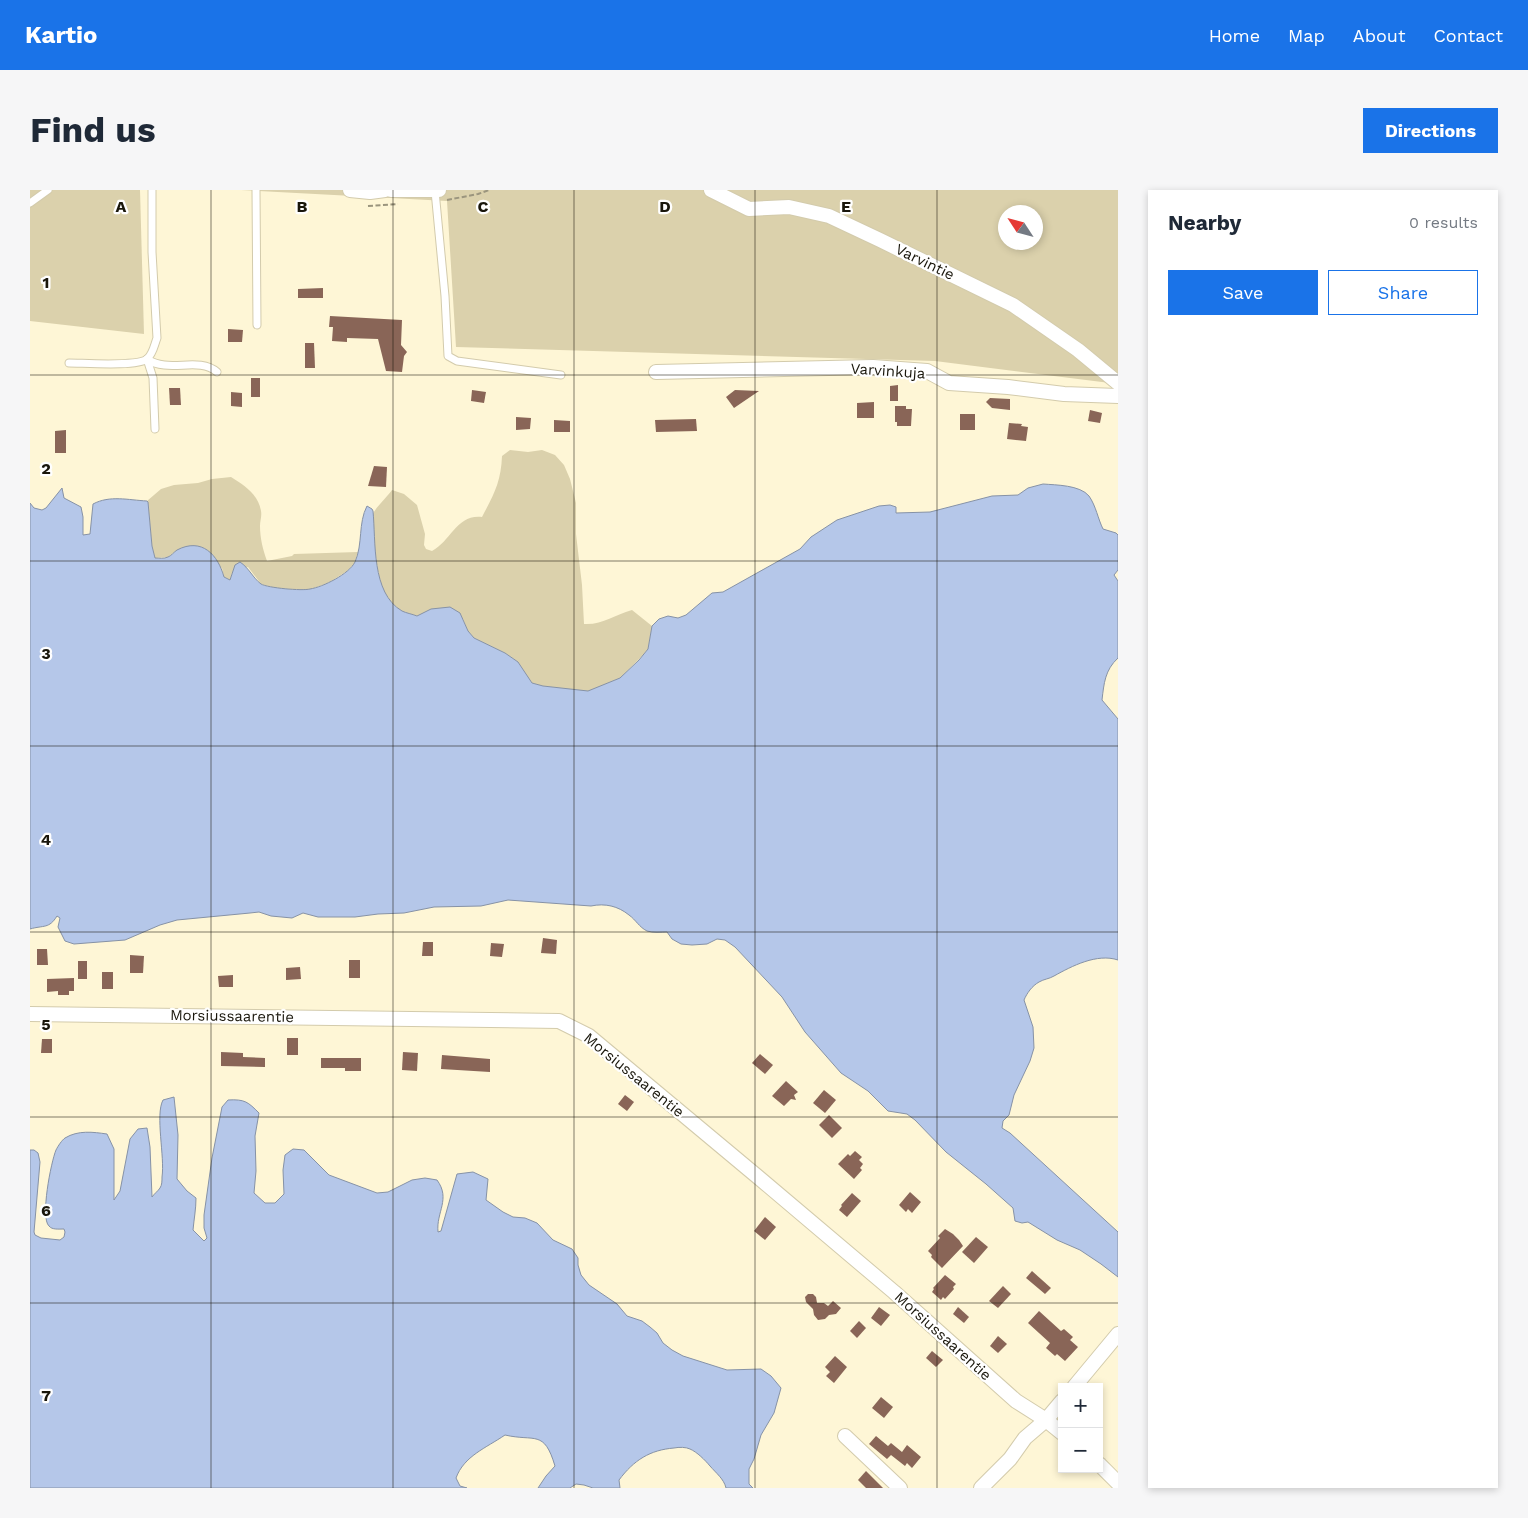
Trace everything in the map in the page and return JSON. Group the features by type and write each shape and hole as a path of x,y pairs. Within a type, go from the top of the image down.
{"street":[{"path":"350,190 370,192 385,190"},
{"path":"390,190 437,190"},
{"name":"Varvintie","path":"711,190 749,209 789,207 829,216 880,240 1013,305 1078,350 1118,383"},
{"name":"Varvinkuja","path":"656,372 873,367 927,371 949,383 1008,387 1064,394 1118,396"},
{"name":"Morsiussaarentie","path":"30,1014 559,1021 589,1036 887,1286 1016,1401 1058,1430"},
{"path":"1077,1383 1118,1334"},
{"path":"981,1488 1010,1459 1025,1438 1046,1420 1058,1406"},
{"path":"845,1436 900,1488"},
{"path":"1103,1468 1118,1483"}],"lane":[{"path":"30,203 48,190"},
{"path":"69,363 141,363 153,351 156,338 152,252 152,190"},
{"path":"256,190 257,325"},
{"path":"437,190 448,356 457,361 561,376"},
{"path":"147,359 154,364 165,366 199,365 212,368 217,372"},
{"path":"147,359 153,378 155,429"}],"shaded area":[{"path":"30,190 140,190 144,334 30,321"},
{"path":"241,190 1118,190 1118,384 935,361 456,347 447,201"},
{"path":"510,450 528,452 542,450 555,455 564,465 570,479 576,503 576,534 584,624 603,621 632,610 652,626 648,649 639,659 620,678 588,692 532,683 518,662 505,653 474,638 468,631 463,619 432,618 408,614 393,604 382,587 373,540 372,520 376,509 392,490 404,494 417,505 425,534 424,545 426,549 432,551 439,547 460,524 473,517 482,517 496,488 502,456"},
{"path":"231,477 241,483 257,500 261,513 260,526 263,548 267,561 294,554 358,552 354,564 330,582 309,590 273,588 261,584 248,567 232,573 230,580 224,577 222,568 177,550 168,557 155,558 147,501 161,489 174,485"}],"water":[{"path":"1043,484 1067,486 1085,492 1093,504 1103,529 1118,535 1118,570 1114,575 1118,581 1118,658 1108,672 1102,700 1118,719 1118,960 1110,958 1093,959 1039,982 1028,992 1024,1000 1033,1027 1034,1048 1014,1095 1009,1115 1003,1121 1002,1128 1010,1133 1118,1232 1118,1277 1080,1250 1057,1240 1028,1222 1015,1221 1013,1208 946,1152 915,1120 907,1114 888,1111 868,1091 841,1073 805,1032 782,997 735,947 725,940 717,939 707,944 681,944 672,939 667,932 647,931 625,912 611,906 508,900 481,906 434,907 404,913 355,917 318,917 303,913 292,918 271,916 259,912 177,920 125,940 74,944 65,941 58,927 60,918 57,916 49,925 30,929 30,503 34,508 42,510 46,508 62,488 64,498 81,507 83,535 90,534 93,504 113,499 147,501 155,558 166,558 177,550 186,547 201,547 213,555 224,577 230,580 235,565 240,562 261,584 270,587 306,590 322,586 352,567 359,548 362,519 367,506 373,511 375,551 380,579 392,603 402,611 417,616 431,609 450,607 460,613 468,631 474,638 505,653 518,662 532,683 588,691 620,678 639,660 648,649 652,626 659,619 668,616 678,618 686,615 712,593 723,592 800,549 811,537 837,520 879,506 890,505 896,507 896,513 930,512 992,496 1018,495 1028,488"},
{"path":"174,1097 178,1135 177,1179 196,1198 193,1230 204,1241 207,1238 204,1228 204,1215 212,1158 222,1107 228,1100 246,1102 259,1113 255,1136 256,1171 254,1193 265,1203 275,1203 284,1194 283,1170 285,1155 293,1149 304,1150 329,1175 377,1193 388,1192 412,1180 425,1178 437,1180 443,1193 438,1232 441,1231 457,1174 473,1172 488,1179 486,1200 513,1217 525,1218 537,1223 553,1240 572,1249 578,1258 581,1275 589,1285 617,1304 627,1316 642,1321 650,1327 657,1333 663,1343 672,1350 683,1356 727,1370 761,1369 771,1376 781,1388 774,1413 761,1435 749,1469 749,1484 753,1488 726,1488 722,1479 701,1456 690,1449 680,1447 657,1451 643,1457 619,1480 620,1488 593,1488 576,1484 570,1488 538,1488 555,1466 547,1447 537,1439 505,1435 476,1453 464,1464 456,1478 460,1486 467,1488 30,1488 30,1150 38,1153 40,1162 35,1235 41,1238 60,1240 64,1237 64,1229 56,1229 49,1226 46,1202 56,1150 61,1142 70,1135 80,1133 107,1134 114,1149 114,1200 120,1191 130,1139 138,1129 147,1128 150,1147 152,1197 160,1188 162,1181 161,1107 163,1100"}],"building":[{"path":"323,288 323,298 298,298 298,289"},
{"path":"330,316 402,320 401,345 407,352 404,356 402,372 386,371 378,339 347,338 347,342 332,341 333,327 329,327"},
{"path":"228,329 243,330 242,342 228,342"},
{"path":"305,343 314,343 315,368 305,368"},
{"path":"251,378 260,378 260,397 251,397"},
{"path":"898,385 898,401 890,401 890,386"},
{"path":"169,388 180,388 181,405 170,405"},
{"path":"472,390 486,392 484,403 471,401"},
{"path":"735,390 759,391 734,408 726,397"},
{"path":"231,392 242,393 242,407 231,406"},
{"path":"990,398 1010,399 1010,410 992,408 986,402"},
{"path":"874,402 874,418 857,418 857,403"},
{"path":"895,406 906,406 906,409 912,409 911,426 897,426 897,422 895,422"},
{"path":"1090,410 1102,413 1100,423 1088,421"},
{"path":"960,414 975,414 975,430 960,430"},
{"path":"516,417 531,418 530,429 516,430"},
{"path":"696,419 697,431 656,432 655,420"},
{"path":"554,420 570,421 570,432 554,432"},
{"path":"1009,423 1022,424 1021,426 1028,427 1026,441 1007,439"},
{"path":"66,430 66,453 55,453 55,431"},
{"path":"374,466 387,467 386,487 368,486"},
{"path":"543,938 557,940 556,954 541,953"},
{"path":"423,942 433,942 433,956 422,956"},
{"path":"491,943 504,944 502,957 490,956"},
{"path":"37,949 47,949 48,965 37,965"},
{"path":"130,955 144,956 143,973 130,973"},
{"path":"349,960 360,960 360,978 349,978"},
{"path":"78,961 87,961 87,979 78,979"},
{"path":"300,967 301,979 286,980 286,968"},
{"path":"102,972 113,972 113,989 102,989"},
{"path":"233,975 233,987 219,987 218,976"},
{"path":"74,978 74,991 69,991 69,995 58,995 58,991 47,992 47,979"},
{"path":"287,1038 298,1038 298,1055 287,1055"},
{"path":"42,1039 52,1039 52,1053 41,1053"},
{"path":"221,1052 243,1053 243,1057 265,1058 265,1067 221,1066"},
{"path":"403,1052 418,1053 417,1071 402,1070"},
{"path":"760,1054 773,1065 765,1074 752,1063"},
{"path":"442,1055 490,1059 490,1072 441,1069"},
{"path":"321,1058 361,1058 361,1071 345,1071 345,1068 321,1068"},
{"path":"786,1081 798,1092 794,1095 796,1100 791,1099 784,1106 772,1096"},
{"path":"824,1090 836,1100 825,1113 813,1103"},
{"path":"625,1095 634,1102 627,1111 618,1104"},
{"path":"829,1115 842,1128 832,1138 819,1125"},
{"path":"855,1151 862,1157 859,1160 863,1164 860,1168 862,1170 854,1179 838,1164 848,1154 850,1156"},
{"path":"910,1192 921,1202 912,1213 908,1209 906,1212 899,1205"},
{"path":"852,1193 861,1201 847,1217 839,1210"},
{"path":"765,1217 776,1227 765,1240 754,1231"},
{"path":"945,1229 953,1234 963,1246 942,1268 928,1251 940,1238 938,1236"},
{"path":"976,1237 988,1247 974,1263 962,1252"},
{"path":"1032,1271 1051,1288 1045,1294 1026,1278"},
{"path":"945,1275 956,1284 945,1299 943,1297 941,1300 932,1292 933,1288"},
{"path":"1003,1286 1011,1294 998,1308 989,1301"},
{"path":"808,1294 813,1294 816,1297 817,1303 824,1303 828,1306 833,1301 841,1308 836,1314 818,1320 814,1315 813,1309 806,1302 805,1297"},
{"path":"879,1307 890,1315 881,1326 871,1318"},
{"path":"958,1307 969,1317 964,1323 953,1314"},
{"path":"1039,1311 1061,1331 1064,1329 1073,1337 1070,1340 1078,1347 1065,1361 1057,1354 1055,1356 1046,1348 1050,1343 1028,1323"},
{"path":"859,1321 866,1328 857,1338 850,1331"},
{"path":"998,1336 1007,1344 998,1353 990,1346"},
{"path":"932,1351 943,1360 936,1367 926,1358"},
{"path":"835,1356 847,1367 834,1383 826,1376 830,1372 825,1367"},
{"path":"881,1397 893,1407 884,1418 872,1408"},
{"path":"876,1436 888,1446 891,1443 902,1452 907,1445 921,1457 912,1468 907,1463 905,1466 891,1455 887,1459 869,1444"},
{"path":"866,1471 883,1488 866,1488 858,1480"}]}
